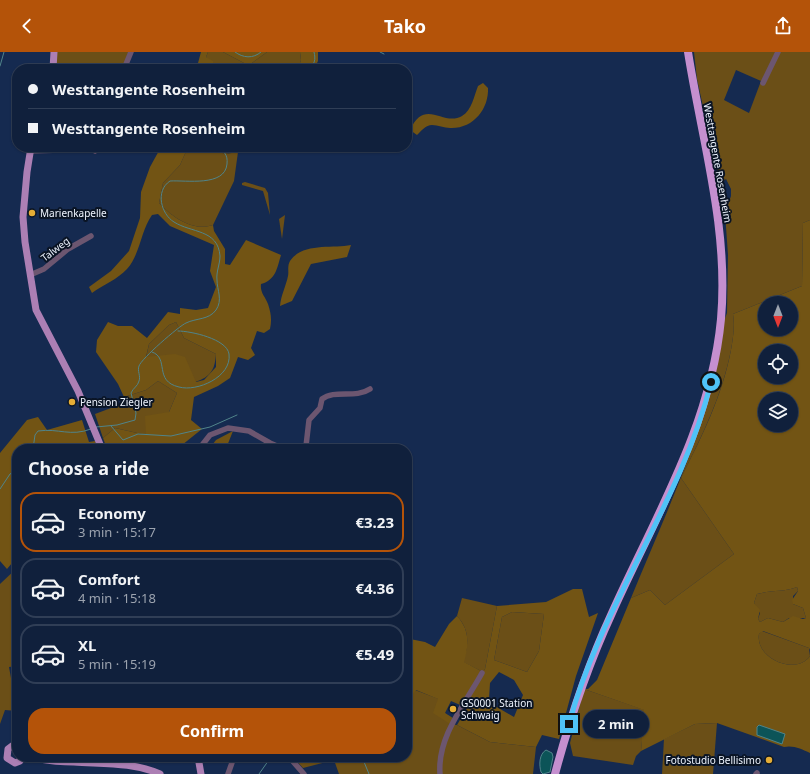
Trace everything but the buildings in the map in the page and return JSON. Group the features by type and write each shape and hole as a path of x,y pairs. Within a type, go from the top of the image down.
{"highway":[{"name":"Westtangente Rosenheim","path":"555,774 573,709 594,653 668,497 694,435 709,389 717,352 722,295 721,238 714,187 688,52"}],"main road":[{"path":"53,64 54,52"},
{"path":"30,152 23,217 25,242 36,310 78,391 100,444"},
{"path":"12,746 3,751 7,758 12,762"},
{"path":"74,762 120,764 149,769 160,774"},
{"path":"199,762 201,774"}],"street":[{"path":"126,64 131,52"},
{"path":"763,83 778,52"},
{"name":"Talweg","path":"30,275 44,269 68,249 91,236"},
{"path":"306,444 309,420 320,408 322,399 330,395 362,394 370,389"},
{"path":"203,444 210,435 228,428 249,431 270,444"},
{"path":"440,774 439,762 442,747 482,674"},
{"path":"228,774 232,762"},
{"path":"293,762 304,774"}],"shaded area":[{"path":"57,52 132,52 127,64 56,64"},
{"path":"201,52 208,52 206,57 213,61 213,64 198,63"},
{"path":"208,52 223,52 244,63 252,63 267,52 300,52 301,60 300,64 211,64 206,57"},
{"path":"223,52 267,52 252,63 244,63"},
{"path":"300,52 318,52 316,64 300,64 301,60"},
{"path":"694,52 810,52 810,220 803,223 802,286 777,296 758,296 758,304 733,314 734,328 731,350 717,400 681,478 734,554 665,605 650,590 631,598 687,462 710,393 718,357 724,321 727,313 728,255 725,213 731,196 731,189 726,179 720,184 697,79","holes":["736,70 761,81 749,113 724,100"]},
{"path":"483,83 488,88 488,96 482,110 472,121 466,125 448,128 430,125 424,128 417,135 412,131 412,127 416,120 422,115 428,114 448,118 462,116 470,107 478,86"},
{"path":"158,152 186,152 180,165 163,183 159,203 183,222 205,227 213,225 214,231 225,249 225,264 230,265 246,240 281,255 277,269 273,276 270,280 261,284 262,292 270,310 270,329 264,333 257,331 251,348 255,355 248,360 238,357 230,378 218,386 194,397 191,420 202,429 183,444 105,444 103,438 115,428 146,435 145,416 169,412 177,393 158,381 146,390 124,397 118,384 96,352 97,340 108,322 118,326 132,326 147,338 168,312 180,314 180,308 196,310 208,308 216,287 210,271 214,245 170,226 158,214 152,215 148,221 135,257 127,269 115,279 92,293 89,287 111,271 129,251 140,218 141,192 150,167","holes":["176,322 184,338 216,354 216,367 204,380 196,382 185,357 175,354 146,357 149,344 169,325"]},
{"path":"186,152 220,152 225,154 238,152 234,181 213,225 205,227 183,222 159,203 163,183 180,165"},
{"path":"220,152 233,152 225,154"},
{"path":"245,182 265,188 268,193 270,215 263,191 242,185 242,183"},
{"path":"285,215 282,239 279,219"},
{"path":"810,220 810,650 809,648 763,631 759,634 759,643 763,651 778,662 796,665 804,662 810,656 810,753 794,747 784,747 717,723 695,724 641,751 644,710 584,689 588,689 597,680 631,598 650,590 665,605 734,554 681,478 717,400 731,350 734,328 733,314 758,304 758,336 798,336 798,296 777,296 802,286 803,223","holes":["797,587 798,591 792,600 793,604 803,608 806,618 803,619 793,616 783,622 768,618 760,622 758,619 760,610 754,603 757,594"]},
{"path":"351,245 347,257 311,264 292,301 280,306 288,276 289,263 296,255 302,251 318,247"},
{"path":"176,322 184,338 216,354 215,364 211,372 205,378 195,382 146,358 149,344 169,325"},
{"path":"158,381 177,393 169,412 146,435 115,428 103,438 95,414 119,405 124,397 146,390"},
{"path":"38,417 47,430 82,420 89,442 95,441 96,444 12,444 12,563 7,569 0,561 0,453 27,420"},
{"path":"233,431 228,444 213,444 216,440"},
{"path":"12,573 12,667 9,667 12,684 12,711 5,710 0,724 0,584"},
{"path":"797,587 798,591 793,596 793,604 803,608 806,618 789,618 783,622 768,618 760,622 758,619 760,613 754,603 757,594 787,590"},
{"path":"573,589 582,589 589,617 598,613 576,676 559,739 542,735 536,747 490,742 457,725 467,708 451,701 445,713 453,718 450,724 433,713 438,699 416,690 412,695 412,639 425,642 435,647 449,624 457,616 464,627 467,638 467,650 464,662 483,672 485,669 497,606 546,602","holes":["512,612 544,614 539,651 527,672 494,660 502,617","499,672 514,680 523,695 514,717 495,706 489,699 490,683"]},
{"path":"462,598 497,606 485,669 483,672 463,662 467,638 464,627 457,616"},
{"path":"512,612 544,614 539,651 527,672 494,660 502,617"},
{"path":"762,631 809,648 810,656 804,662 796,665 778,662 763,651 759,643 759,634"},
{"path":"584,689 645,710 641,751 636,756 633,765 573,756 570,743"},
{"path":"415,690 439,699 450,724 457,725 490,742 536,747 533,774 339,774 335,762 412,762 412,694"},
{"path":"717,723 713,774 662,774 664,739 695,724"},
{"path":"759,725 785,734 782,744 757,735 757,727"},
{"path":"546,750 552,753 553,757 550,772 543,774 540,769 540,760 542,754"},
{"path":"298,762 326,762 303,768"}],"waterway":[{"path":"0,66 4,52"},
{"path":"235,52 241,56 248,57 255,56 261,52"},
{"path":"313,64 315,57 314,52"},
{"path":"380,52 384,54"},
{"path":"96,427 117,425 135,420 136,413 131,393 137,386 140,377 139,366 141,362 182,325 190,321 210,316 218,306 219,299 217,277 220,256 218,247 209,236 181,226 169,218 163,208 161,196 162,190 170,181 204,181 220,176 225,171 227,164 227,158 224,152"},
{"path":"152,352 160,359 166,380 179,387 186,388 204,385 212,381 225,370 229,354 227,349 222,344 199,334 178,331"},
{"path":"111,426 123,440 138,434 171,436 210,427 237,415"},
{"path":"34,444 35,435 38,431 77,432 91,429"},
{"path":"0,489 12,473"},
{"path":"259,774 267,762"},
{"path":"364,762 369,774"}],"place":[{"name":"Marienkapelle","path":"32,213"},
{"name":"Pension Ziegler","path":"72,402"},
{"name":"GS0001 Station Schwaig","path":"453,709"},
{"name":"Fotostudio Bellisimo","path":"769,760"}],"route":[{"path":"569,724 582,684 612,611 691,444 711,382"}]}
